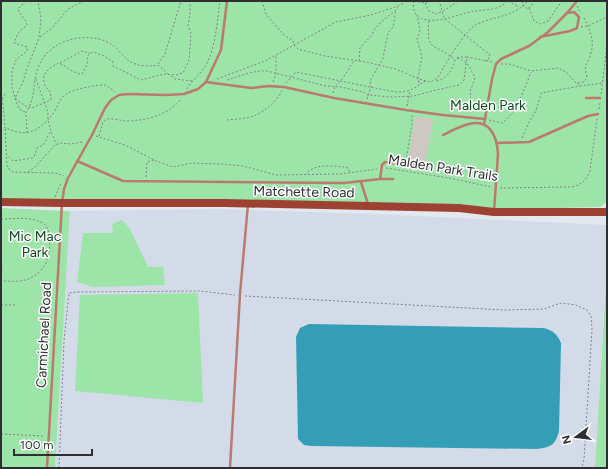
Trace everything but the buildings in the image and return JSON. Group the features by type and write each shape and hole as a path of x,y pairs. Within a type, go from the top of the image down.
{"main road":[{"name":"Matchette Road","path":"1,202 226,202 248,204 459,208 494,212 607,212"}],"lane":[{"path":"119,95 184,94 198,89 206,82 221,50 228,1"},
{"path":"484,124 492,79 497,64 501,59 529,46 567,13 576,2"},
{"path":"540,37 570,31 576,28 579,17 574,12 567,13"},
{"path":"206,82 251,88 272,86 284,87 334,98 406,110 485,119"},
{"name":"Carmichael Road","path":"47,468 64,189 68,178 105,108 111,100 119,95"},
{"path":"586,98 600,98"},
{"path":"497,143 529,142 588,116 598,114"},
{"path":"443,135 468,124 477,123 484,124 495,136 497,143 497,170 494,212"},
{"path":"77,161 123,180 344,183 380,179 393,180"},
{"path":"380,179 383,163 388,161 416,165"},
{"path":"361,182 369,206"},
{"path":"230,468 240,296 248,204"}],"path":[{"path":"26,1 18,9 27,25 18,33 14,43 27,47 27,51 16,60 12,71 12,87 19,110 26,112"},
{"path":"15,98 23,82 39,38 40,19 38,1"},
{"path":"39,38 52,28 68,9 84,1"},
{"path":"158,65 165,54 181,1"},
{"path":"15,98 29,108 51,100 51,91 44,84 43,78 45,73 53,65 60,63 82,51 90,54 93,52 104,56 113,62 113,66 117,69 141,80 164,74 170,75 183,73 189,60 191,34 188,25 190,1"},
{"path":"99,137 104,122 107,119 128,121 145,119 161,115 174,107 192,81 205,66 210,57 214,42 220,1"},
{"path":"262,1 266,14 298,49 325,56 354,60 396,69 426,81 433,82 443,80 448,75 456,58 461,56 497,64 509,64 531,71 558,68 566,72 580,86"},
{"path":"215,83 218,78 265,61 336,22 371,15 398,6 406,1"},
{"path":"419,85 418,76 422,57 417,39 420,31 417,15 413,9 413,1 425,3 431,1"},
{"path":"438,1 444,18 490,55 488,60 484,61"},
{"path":"425,3 429,11 436,14 458,1"},
{"path":"417,15 429,20 444,18 493,9 500,7 507,1 521,8"},
{"path":"522,1 524,6 529,8 534,21 540,24 548,21 562,1"},
{"path":"433,82 439,76 464,35 476,24 494,19 521,8 528,1"},
{"path":"529,8 535,1"},
{"path":"576,2 592,36 591,52 585,67 587,77 584,82 576,82"},
{"path":"365,103 371,88 370,81 383,58 388,33 393,27 398,6"},
{"path":"359,61 360,48 372,36 374,30 381,22 396,10"},
{"path":"576,28 588,26 607,17"},
{"path":"429,20 427,36 430,43 436,49 451,56 455,60"},
{"path":"27,133 26,112 33,98 38,68 47,53 63,41 70,39 100,39 112,45 129,61 135,64 142,66 158,65"},
{"name":"Malden Park Trails","path":"92,135 125,145 173,167 192,163 221,164 243,166 276,175 340,174 382,168 401,169 495,188 577,186 583,183 590,171 603,83 607,44"},
{"path":"60,63 75,73 82,74 87,65 88,55 90,54"},
{"path":"272,86 276,74 276,55"},
{"path":"215,83 260,71 326,86 335,86 363,92 368,95 392,97 419,96 432,90 459,85 464,80 467,57"},
{"path":"456,58 466,62 476,78 470,92 471,99 468,117"},
{"path":"334,98 333,91 335,86 343,78 354,60"},
{"path":"158,65 164,72 175,79 192,81"},
{"path":"485,119 502,122 506,120 520,101 531,71"},
{"path":"227,120 255,116 278,97 290,78 296,72 339,82 395,92 410,90 426,81"},
{"path":"36,79 48,112 48,120 56,144"},
{"path":"519,142 524,137 529,122 536,111 541,93 603,83"},
{"path":"5,128 27,133 34,131 48,120 61,100 70,92 101,85 106,86 119,95"},
{"path":"406,110 410,90"},
{"path":"2,99 5,94"},
{"path":"1,96 5,128 7,165 9,169 13,172 55,173 68,178"},
{"path":"405,164 412,124 411,110"},
{"path":"6,154 13,161 34,157 35,150 44,144 51,131"},
{"path":"28,173 56,144 70,144 87,141"},
{"path":"146,181 147,162 155,160"},
{"path":"305,175 308,171 318,166 344,166 348,168 350,173"},
{"path":"1,219 29,219 42,223 47,229 49,241 49,251 45,264 36,275 22,281 1,281"},
{"path":"59,468 64,341 69,293 200,291 240,296 504,310 544,309 561,303 576,305 587,310 591,316 592,329 584,459 582,468"},
{"path":"1,305 16,305"},
{"path":"1,434 48,436"}],"shaded area":[{"path":"218,209 373,214 607,225 607,267 595,468 55,468 70,211"}],"green space":[{"name":"Malden Park","path":"1,1 607,1 607,202 600,207 517,209 1,202"},
{"name":"Mic Mac Park","path":"1,208 70,211 55,468 1,468"},
{"path":"122,220 129,227 148,267 163,267 165,285 93,287 77,282 83,233 113,233 112,224"},
{"path":"607,267 607,468 595,468"},
{"path":"198,293 203,403 75,391 80,295"}],"water":[{"path":"309,324 543,328 552,331 561,343 559,431 556,439 549,446 537,449 304,445 298,439 296,337 300,328"}]}
